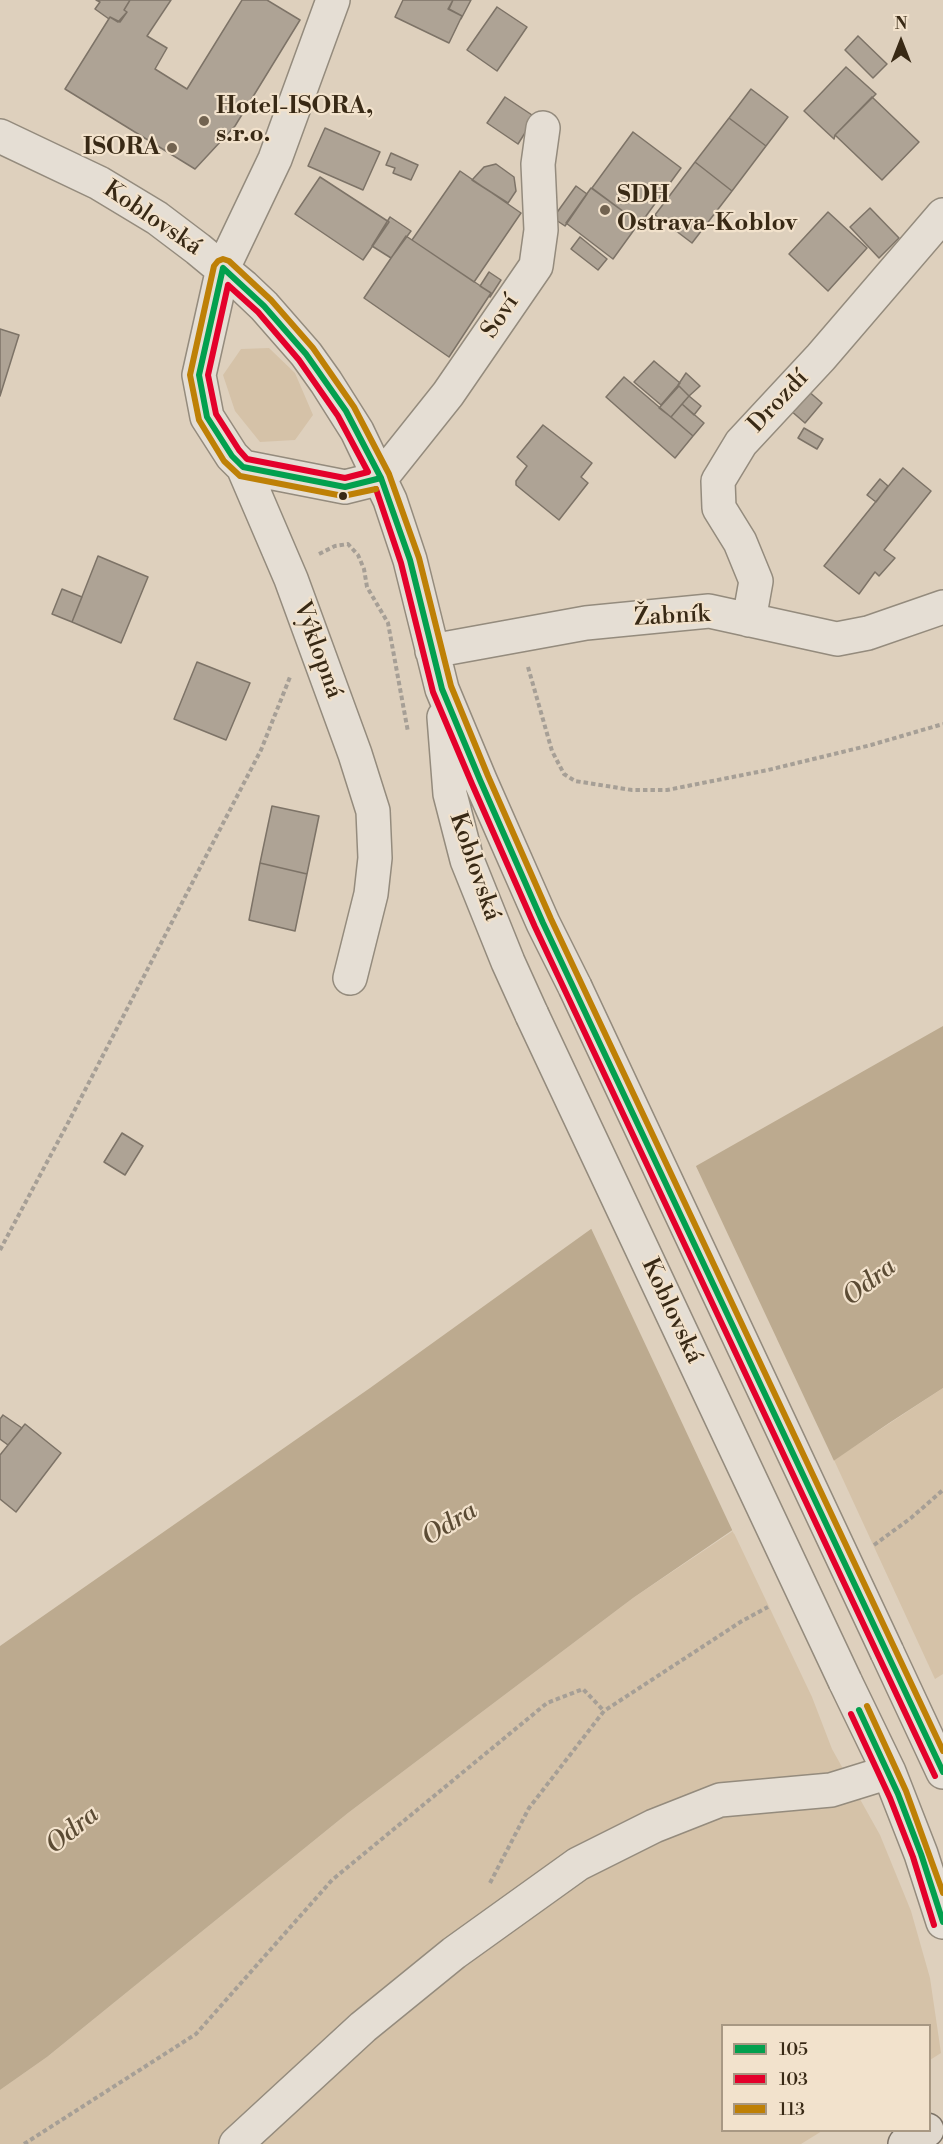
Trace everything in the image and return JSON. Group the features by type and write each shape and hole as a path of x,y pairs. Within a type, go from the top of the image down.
{"highway":[{"path":"905,2144 925,2132"}],"street":[{"name":"Výklopná","path":"333,0 275,159 223,268 199,375 207,417 232,456 243,467 291,579 355,754 373,811 375,858 370,894 350,978"},
{"name":"Soví","path":"381,478 448,394 536,266 542,230 538,164 543,128"},
{"name":"Koblovská","path":"0,136 118,194 157,218 223,268 264,306 306,354 346,411 381,478 410,560 442,689 543,923 887,1652 940,1754"},
{"name":"Drozdí","path":"749,620 756,581 740,542 720,508 718,481 741,443 821,357 943,215"},
{"path":"243,467 345,487 381,478"},
{"name":"Žabník","path":"432,651 586,623 709,611 837,639 868,633 943,607"},
{"name":"Koblovská","path":"442,689 450,794 474,881 532,1015 889,1772 943,1922"},
{"path":"236,2144 363,2026 454,1953 578,1864 654,1826 720,1800 831,1790 889,1772"}],"path":[{"path":"347,536 348,544 358,555 364,569"},
{"path":"291,579 322,551 348,544"},
{"path":"0,1250 261,750 308,629"},
{"path":"515,635 528,664 552,751 564,774 575,781 588,784 632,790 667,790 779,767 871,745 943,724"},
{"path":"873,1545 911,1518 943,1490"},
{"path":"486,1891 529,1808 604,1711 742,1621 768,1607"},
{"path":"24,2144 196,2034 333,1880 548,1703 583,1689 604,1711"}],"shaded area":[{"path":"269,348 295,373 313,415 295,440 260,442 235,411 223,375 241,349"},
{"path":"943,1388 943,1674 935,1679 834,1460"},
{"path":"733,1531 812,1697 832,1749 880,1835 911,1911 930,1978 941,2053 931,2059 931,2024 721,2024 721,2132 820,2132 801,2144 0,2144 0,2090 47,2057 348,1813 633,1598"}],"water":[{"name":"Odra","path":"943,1026 943,1388 633,1598 348,1813 47,2057 0,2090 0,1646 370,1388 591,1229 696,1166"}],"pier":[{"path":"695,1164 835,1463 734,1534 590,1226"}],"building":[{"path":"96,0 130,0 124,10 127,12 118,22 110,17 109,19 95,9 100,2"},
{"path":"130,0 171,0 147,36 167,48 155,69 187,89 242,0 267,0 300,20 235,126 195,169 65,89 110,17 120,22 127,12 124,10"},
{"path":"403,0 453,0 448,9 462,16 449,43 395,17"},
{"path":"453,0 471,0 461,19 462,16 449,9"},
{"path":"497,7 527,27 497,71 467,50"},
{"path":"858,36 887,64 873,78 845,50"},
{"path":"846,67 876,94 835,135 834,139 804,111"},
{"path":"751,89 788,117 766,146 729,118"},
{"path":"505,97 535,117 518,144 487,123"},
{"path":"872,97 919,142 882,180 835,135"},
{"path":"729,118 766,146 732,191 695,162"},
{"path":"325,128 380,152 363,190 308,166"},
{"path":"633,132 681,168 638,227 639,223 592,188"},
{"path":"391,153 418,165 411,180 393,173 395,168 386,165"},
{"path":"695,162 732,191 692,243 655,215"},
{"path":"496,164 514,177 516,191 508,203 472,180 484,167"},
{"path":"460,171 521,213 474,282 412,240"},
{"path":"320,177 389,222 363,260 295,214"},
{"path":"576,186 587,194 565,226 553,218"},
{"path":"591,188 639,223 613,259 566,223"},
{"path":"870,208 899,238 879,258 850,227"},
{"path":"828,212 867,248 828,291 789,254"},
{"path":"390,217 411,231 391,258 372,246"},
{"path":"406,236 491,293 449,357 364,298"},
{"path":"580,237 607,259 598,270 571,249"},
{"path":"489,272 501,280 490,297 491,293 480,286"},
{"path":"0,329 19,335 0,396"},
{"path":"654,361 680,383 661,405 634,382"},
{"path":"686,373 700,386 689,396 678,385"},
{"path":"624,377 693,436 675,458 606,397"},
{"path":"679,386 689,396 671,417 659,408"},
{"path":"807,390 822,403 805,423 790,410"},
{"path":"689,396 701,406 694,415 682,404"},
{"path":"682,404 704,423 693,436 671,417"},
{"path":"543,425 592,463 581,477 588,483 559,520 516,485 516,481 527,466 517,457"},
{"path":"804,428 823,439 817,449 798,438"},
{"path":"903,468 931,491 884,550 895,558 879,576 875,572 859,594 824,566"},
{"path":"880,479 888,486 876,502 867,495"},
{"path":"98,556 148,577 121,643 72,622"},
{"path":"62,589 82,597 72,622 52,614"},
{"path":"197,662 250,683 226,740 174,719"},
{"path":"272,806 319,816 307,874 260,863"},
{"path":"260,863 307,874 295,931 249,920"},
{"path":"122,1133 143,1146 125,1175 104,1162"},
{"path":"3,1415 22,1428 8,1445 0,1439 0,1419"},
{"path":"25,1424 61,1453 16,1512 0,1499 0,1455"}],"transit line":[{"name":"113","path":"376,489 343,496 240,476 224,461 199,420 190,375 214,266 218,261 223,259 229,261 271,300 313,348 354,407 389,474"},
{"name":"105","path":"223,268 264,306 306,354 346,411 381,478 345,487 243,467 232,456 207,417 199,375 223,268"},
{"name":"103","path":"228,285 258,312 299,360 338,416 368,472 345,478 247,459 239,450 216,414 208,375 228,285"},
{"name":"113","path":"389,474 419,558 451,686 488,776 551,919 943,1751"},
{"name":"105","path":"381,478 410,560 442,689 480,780 543,923 943,1772"},
{"name":"103","path":"376,489 401,563 433,692 472,784 535,927 935,1776"},
{"name":"113","path":"867,1706 906,1791 943,1893"},
{"name":"105","path":"859,1710 898,1794 943,1922"},
{"name":"103","path":"851,1714 890,1798 913,1857 934,1925"}],"place":[{"name":"Hotel-ISORA, s.r.o.","path":"204,121"},
{"name":"ISORA","path":"172,148"},
{"name":"SDH Ostrava-Koblov","path":"605,210"}]}
